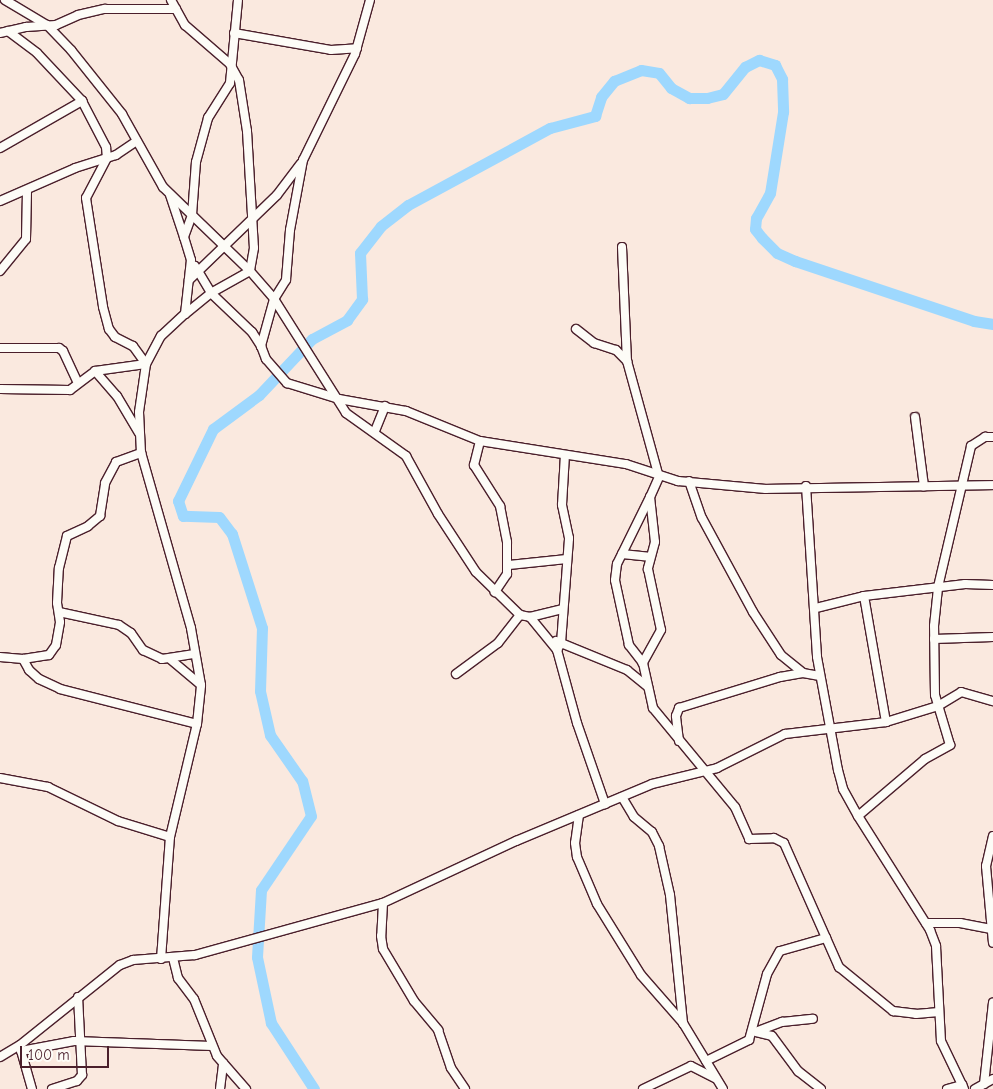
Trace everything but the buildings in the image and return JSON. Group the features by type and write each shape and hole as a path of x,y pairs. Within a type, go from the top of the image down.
{"street":[{"path":"161,959 170,837 197,724 201,685 191,628 141,453 139,433 146,364 162,336 185,314 211,293 250,271 254,253 246,121 239,80 230,64 188,29 171,0"},
{"path":"184,237 192,215 200,142 211,111 230,83 230,64 238,0"},
{"path":"188,282 197,270 223,244 277,195 303,160 357,48 370,0"},
{"path":"0,2 8,2 47,25 122,114 169,194 192,260 211,293 252,332 261,346 266,359 287,383 333,397 385,406 446,424 480,441 626,464 659,477 749,488 993,485"},
{"path":"4,32 47,25 59,25 78,15 105,9 176,9"},
{"path":"4,32 37,53 82,101 106,147 107,158 86,198 103,307 109,329 115,337 133,346 146,364"},
{"path":"234,33 332,50 357,48"},
{"path":"0,148 82,101"},
{"path":"0,201 75,168 124,151 137,140"},
{"path":"261,346 274,299 286,280 290,230 303,160"},
{"path":"0,271 26,239 27,190"},
{"path":"169,194 223,244 274,299 314,360 333,397 346,413 375,431 406,456 462,553 495,592 520,615 530,617 564,609"},
{"path":"622,247 627,362 659,477 622,554 615,580 619,608 629,645 643,663 657,716 708,770 742,816 749,839 774,838 784,843 839,967 876,1000 893,1011 906,1014 939,1012"},
{"path":"185,314 192,260"},
{"path":"576,329 594,343 616,350 627,362"},
{"path":"0,348 58,348 63,351 78,383"},
{"path":"0,389 62,392 70,390 95,371 146,364"},
{"path":"95,371 117,396 139,433"},
{"path":"375,431 385,406"},
{"path":"915,417 924,486"},
{"path":"858,816 925,759 950,745 938,706 934,680 934,639 938,588 964,486 971,446 985,437 993,437"},
{"path":"480,441 474,465 500,506 509,564 505,580 495,592"},
{"path":"0,657 23,659 49,655 54,649 59,612 59,568 67,536 88,526 100,516 105,483 116,462 141,453"},
{"path":"565,455 562,505 568,529 564,609 559,646 577,723 605,804"},
{"path":"689,481 702,518 753,612 781,654 804,673"},
{"path":"806,486 820,676 832,729 838,770 858,816 926,923 936,946 941,1041 963,1087 947,1089"},
{"path":"643,663 661,630 648,569 649,557 655,542 650,496"},
{"path":"622,554 649,557"},
{"path":"509,564 567,559"},
{"path":"816,608 864,596 938,588 993,585"},
{"path":"864,596 886,722"},
{"path":"59,612 119,625 131,633 143,650 170,659 201,685"},
{"path":"456,674 472,659 498,643 520,615"},
{"path":"530,617 547,639 559,646 627,670 649,689"},
{"path":"934,639 993,637"},
{"path":"170,659 195,654"},
{"path":"23,659 29,670 39,679 60,689 197,724"},
{"path":"679,741 676,716 679,708 780,677 804,673 820,676"},
{"path":"20,1048 78,997 120,965 134,960 173,958 239,944 383,903 652,784 708,770 784,734 886,722 938,706 961,692 993,701"},
{"path":"0,778 48,787 118,821 170,837"},
{"path":"622,797 634,818 652,832 659,846 670,896 683,1023"},
{"path":"579,815 575,843 577,857 598,904 641,976 683,1023 723,1089"},
{"path":"993,836 990,867 993,943"},
{"path":"383,903 381,936 384,949 414,1001 438,1030 451,1068 465,1089"},
{"path":"926,923 960,923 992,929"},
{"path":"754,1033 773,960 780,951 792,946 826,938"},
{"path":"173,958 178,978 194,1000 212,1046 223,1063 246,1089"},
{"path":"52,1089 77,1081 82,1075 82,1041 78,997"},
{"path":"984,1084 993,1002"},
{"path":"706,1061 742,1046 754,1033 782,1022 813,1019"},
{"path":"754,1033 772,1036 798,1071 821,1089"},
{"path":"0,1055 20,1048 57,1042 82,1041 212,1046"},
{"path":"20,1048 32,1089"},
{"path":"220,1089 223,1063"},
{"path":"644,1089 691,1066 719,1081"},
{"path":"975,1089 993,1079"}],"waterway":[{"path":"314,1089 271,1023 257,957 261,890 311,816 302,781 270,735 260,691 262,628 232,534 219,517 183,516 178,501 213,429 259,395 312,339 347,320 362,299 360,253 381,226 408,205 550,128 595,116 601,97 614,81 641,70 659,73 671,88 689,98 707,98 723,94 745,67 759,60 775,65 782,79 783,112 770,193 756,218 755,229 762,238 777,253 795,261 974,321 993,324"}]}
